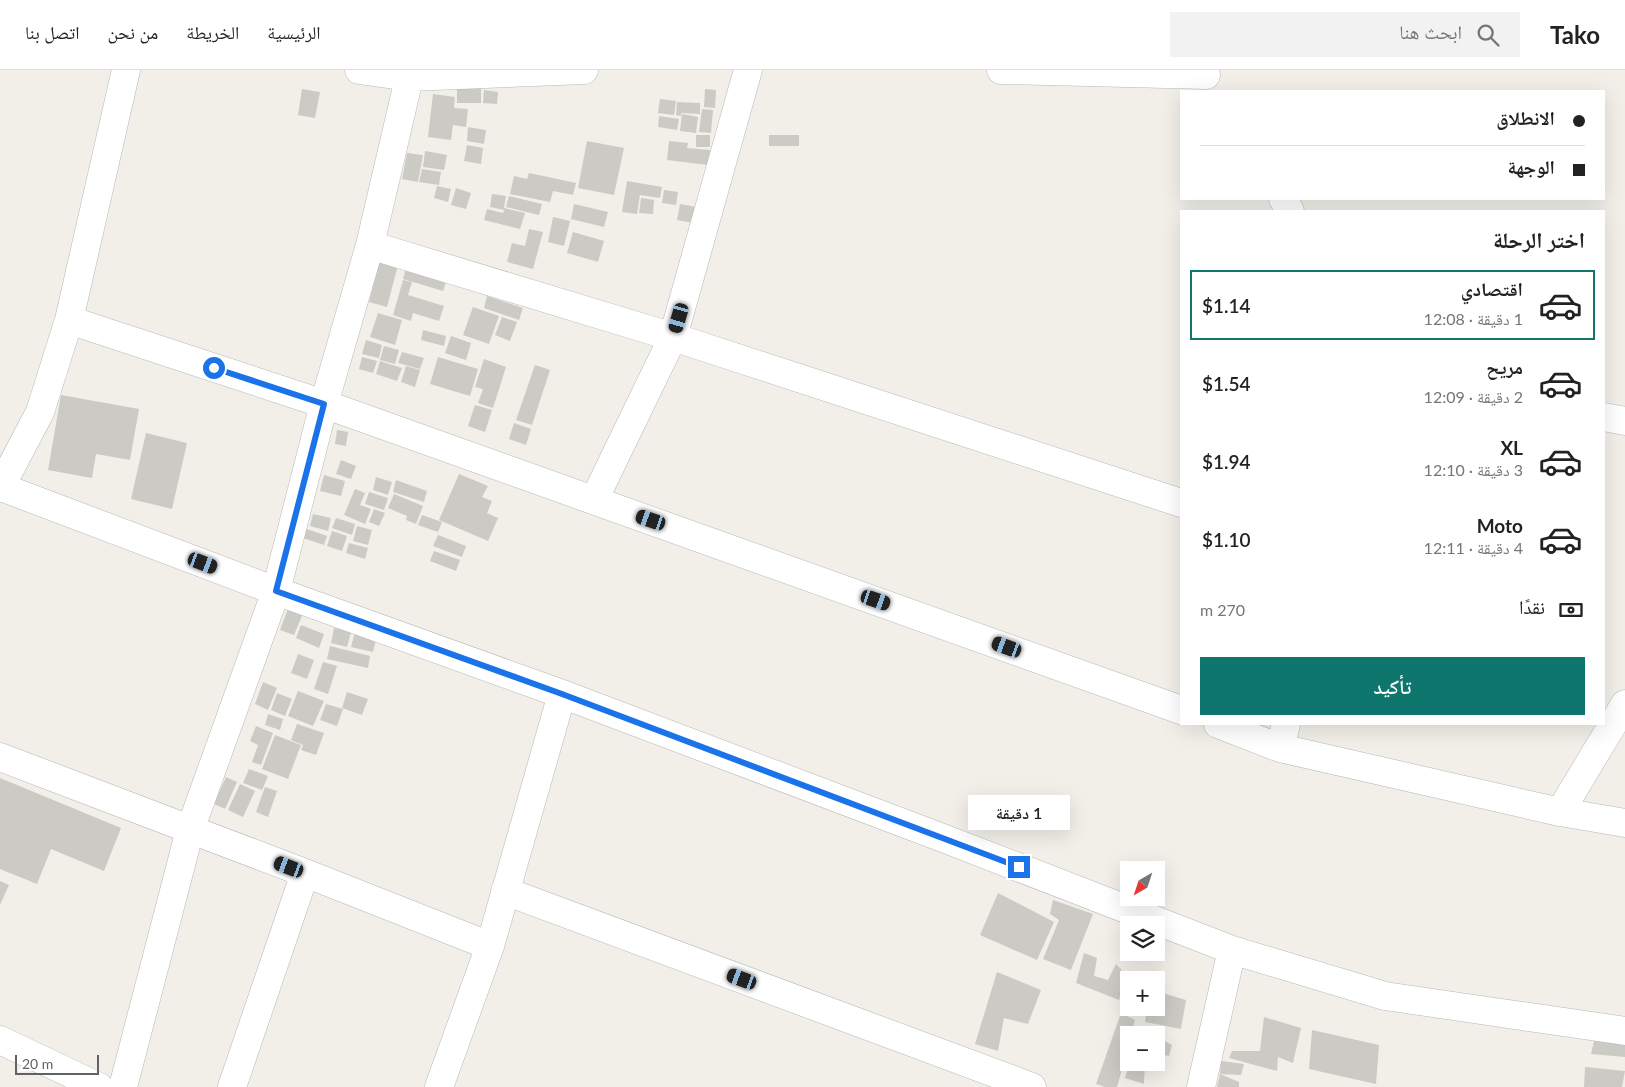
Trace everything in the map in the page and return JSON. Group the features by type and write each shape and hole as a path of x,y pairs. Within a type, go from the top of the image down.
{"street":[{"path":"126,70 69,320 40,412 0,488 276,591 562,694 1232,950 1385,996 1625,1031"},
{"path":"359,70 410,73 584,70"},
{"path":"594,500 673,337 748,70"},
{"path":"1001,70 1208,79"},
{"path":"122,1087 190,830 276,591 324,404 370,245 410,73"},
{"path":"370,245 673,337 1180,503"},
{"path":"69,320 324,404 1180,710"},
{"path":"1605,417 1625,421"},
{"path":"439,1087 490,946 562,694"},
{"path":"1560,812 1625,704"},
{"path":"1223,725 1283,736 1560,812 1625,823"},
{"path":"0,757 305,873 490,946"},
{"path":"232,1087 305,873"},
{"path":"506,891 1032,1087"},
{"path":"1201,1087 1232,950"},
{"path":"0,1040 99,1087"}],"building":[{"path":"457,87 481,87 481,103 457,103"},
{"path":"302,89 320,92 315,118 298,115"},
{"path":"705,89 716,90 715,108 704,107"},
{"path":"484,90 498,92 497,104 483,103"},
{"path":"433,94 455,97 454,108 468,109 466,127 453,125 451,140 428,137"},
{"path":"660,99 676,101 674,115 658,113"},
{"path":"677,102 700,103 700,114 681,113 681,116 676,115"},
{"path":"702,109 713,110 711,133 699,132"},
{"path":"682,114 698,117 696,133 680,131"},
{"path":"659,116 679,119 677,130 658,127"},
{"path":"468,127 486,130 484,144 467,141"},
{"path":"696,135 710,135 710,147 696,147"},
{"path":"769,135 799,135 799,146 769,146"},
{"path":"587,141 624,148 614,195 578,188"},
{"path":"669,141 688,143 687,148 710,150 708,165 667,160"},
{"path":"467,145 483,148 481,164 464,161"},
{"path":"425,151 447,155 444,170 423,167"},
{"path":"407,153 423,155 418,182 402,179"},
{"path":"422,169 441,172 439,185 419,182"},
{"path":"529,173 576,183 573,195 553,191 550,202 510,194 514,176 527,179"},
{"path":"627,181 662,187 660,198 640,195 637,214 622,212"},
{"path":"437,186 451,189 448,202 434,198"},
{"path":"456,188 471,193 466,209 451,205"},
{"path":"664,190 678,192 676,205 662,203"},
{"path":"492,194 506,196 504,208 525,213 520,229 484,220 487,209 503,213 504,210 490,207"},
{"path":"509,196 542,204 539,215 506,207"},
{"path":"641,198 654,200 653,214 639,213"},
{"path":"574,204 608,212 604,227 571,219"},
{"path":"680,204 696,207 693,223 677,220"},
{"path":"553,217 570,221 564,246 548,242"},
{"path":"529,229 543,232 533,269 507,262 512,243 525,246"},
{"path":"573,232 604,241 598,262 567,253"},
{"path":"381,256 399,261 387,307 369,302"},
{"path":"408,260 449,273 443,291 403,279"},
{"path":"403,280 412,282 408,295 444,306 439,321 413,313 411,321 393,315"},
{"path":"487,296 523,308 519,320 484,308"},
{"path":"473,307 499,316 489,344 463,335"},
{"path":"378,313 402,320 395,345 370,337"},
{"path":"502,317 517,322 510,341 495,335"},
{"path":"423,330 446,336 444,346 421,340"},
{"path":"451,336 471,343 466,360 445,353"},
{"path":"366,340 382,345 379,358 362,354"},
{"path":"384,346 399,350 395,364 380,360"},
{"path":"402,352 424,358 420,369 398,363"},
{"path":"362,357 377,361 373,373 359,369"},
{"path":"438,357 478,369 470,396 430,384"},
{"path":"484,359 506,367 493,408 478,403 483,389 475,387"},
{"path":"380,361 402,368 397,381 376,374"},
{"path":"535,365 550,370 532,425 516,420"},
{"path":"406,366 420,370 415,387 401,382"},
{"path":"61,395 139,409 130,460 96,454 92,478 48,470"},
{"path":"475,405 492,410 485,432 468,426"},
{"path":"514,423 531,429 526,445 509,439"},
{"path":"337,430 348,432 346,446 335,444"},
{"path":"146,433 187,443 172,509 131,499"},
{"path":"341,460 356,466 351,479 336,474"},
{"path":"459,474 488,486 482,497 492,501 487,513 498,518 488,541 439,520"},
{"path":"324,475 345,481 341,496 320,491"},
{"path":"376,477 392,482 388,495 373,490"},
{"path":"396,480 427,491 424,502 393,492"},
{"path":"355,489 365,493 360,505 371,509 365,524 344,515"},
{"path":"369,492 388,498 384,510 365,504"},
{"path":"394,494 423,506 416,524 406,520 407,516 388,508"},
{"path":"374,509 385,513 379,526 369,522"},
{"path":"313,514 331,518 328,531 310,526"},
{"path":"422,515 442,522 438,532 418,525"},
{"path":"336,518 355,524 352,535 332,528"},
{"path":"357,526 372,530 368,545 353,541"},
{"path":"307,529 327,536 324,545 303,538"},
{"path":"332,531 347,536 342,551 327,546"},
{"path":"438,535 466,546 462,557 433,546"},
{"path":"349,543 368,548 365,559 346,553"},
{"path":"434,551 460,560 456,571 430,561"},
{"path":"289,606 304,611 294,635 280,630"},
{"path":"301,625 324,634 319,648 296,638"},
{"path":"334,628 351,632 347,647 331,643"},
{"path":"355,632 377,636 373,652 351,647"},
{"path":"330,646 370,656 368,668 327,659"},
{"path":"298,654 314,660 307,679 291,673"},
{"path":"323,662 337,666 328,694 314,689"},
{"path":"263,682 277,688 268,710 255,704"},
{"path":"298,691 324,701 313,726 288,716"},
{"path":"347,692 368,699 362,715 342,708"},
{"path":"277,693 292,699 285,716 271,710"},
{"path":"326,704 343,709 337,726 320,720"},
{"path":"268,714 283,719 280,730 265,725"},
{"path":"297,724 324,733 316,755 301,750 303,745 291,740"},
{"path":"256,726 273,733 261,765 252,762 258,745 250,741"},
{"path":"275,735 301,745 288,779 262,769"},
{"path":"249,769 268,776 262,790 243,783"},
{"path":"226,777 237,782 225,809 214,804"},
{"path":"0,778 121,828 104,871 51,849 37,884 0,869"},
{"path":"240,784 255,791 243,817 228,810"},
{"path":"265,787 277,791 268,817 256,812"},
{"path":"0,881 9,885 0,905"},
{"path":"998,893 1054,922 1037,960 980,935"},
{"path":"1053,900 1093,914 1071,970 1043,959 1059,920 1050,914"},
{"path":"1084,953 1097,958 1094,976 1108,980 1116,964 1121,969 1119,1000 1076,983"},
{"path":"997,972 1041,990 1028,1024 1004,1018 998,1051 975,1044"},
{"path":"1165,994 1186,1000 1181,1029 1145,1022 1146,1016 1165,1016"},
{"path":"1120,1016 1127,1016 1135,1020 1133,1026 1120,1026 1120,1071 1122,1071 1117,1087 1105,1087 1096,1084"},
{"path":"1264,1017 1301,1028 1293,1063 1278,1057 1277,1071 1229,1058 1232,1051 1260,1051"},
{"path":"1312,1030 1379,1045 1376,1084 1309,1069"},
{"path":"1595,1037 1625,1040 1625,1057 1591,1054"},
{"path":"1165,1041 1172,1045 1169,1056 1165,1055"},
{"path":"1221,1061 1244,1064 1241,1075 1220,1074"},
{"path":"1585,1067 1625,1071 1622,1087 1584,1087"},
{"path":"1127,1071 1145,1071 1144,1084 1125,1078"},
{"path":"1220,1074 1239,1082 1239,1087 1217,1087"}],"route":[{"path":"214,368 324,404 276,591 562,694 1019,867"}]}
